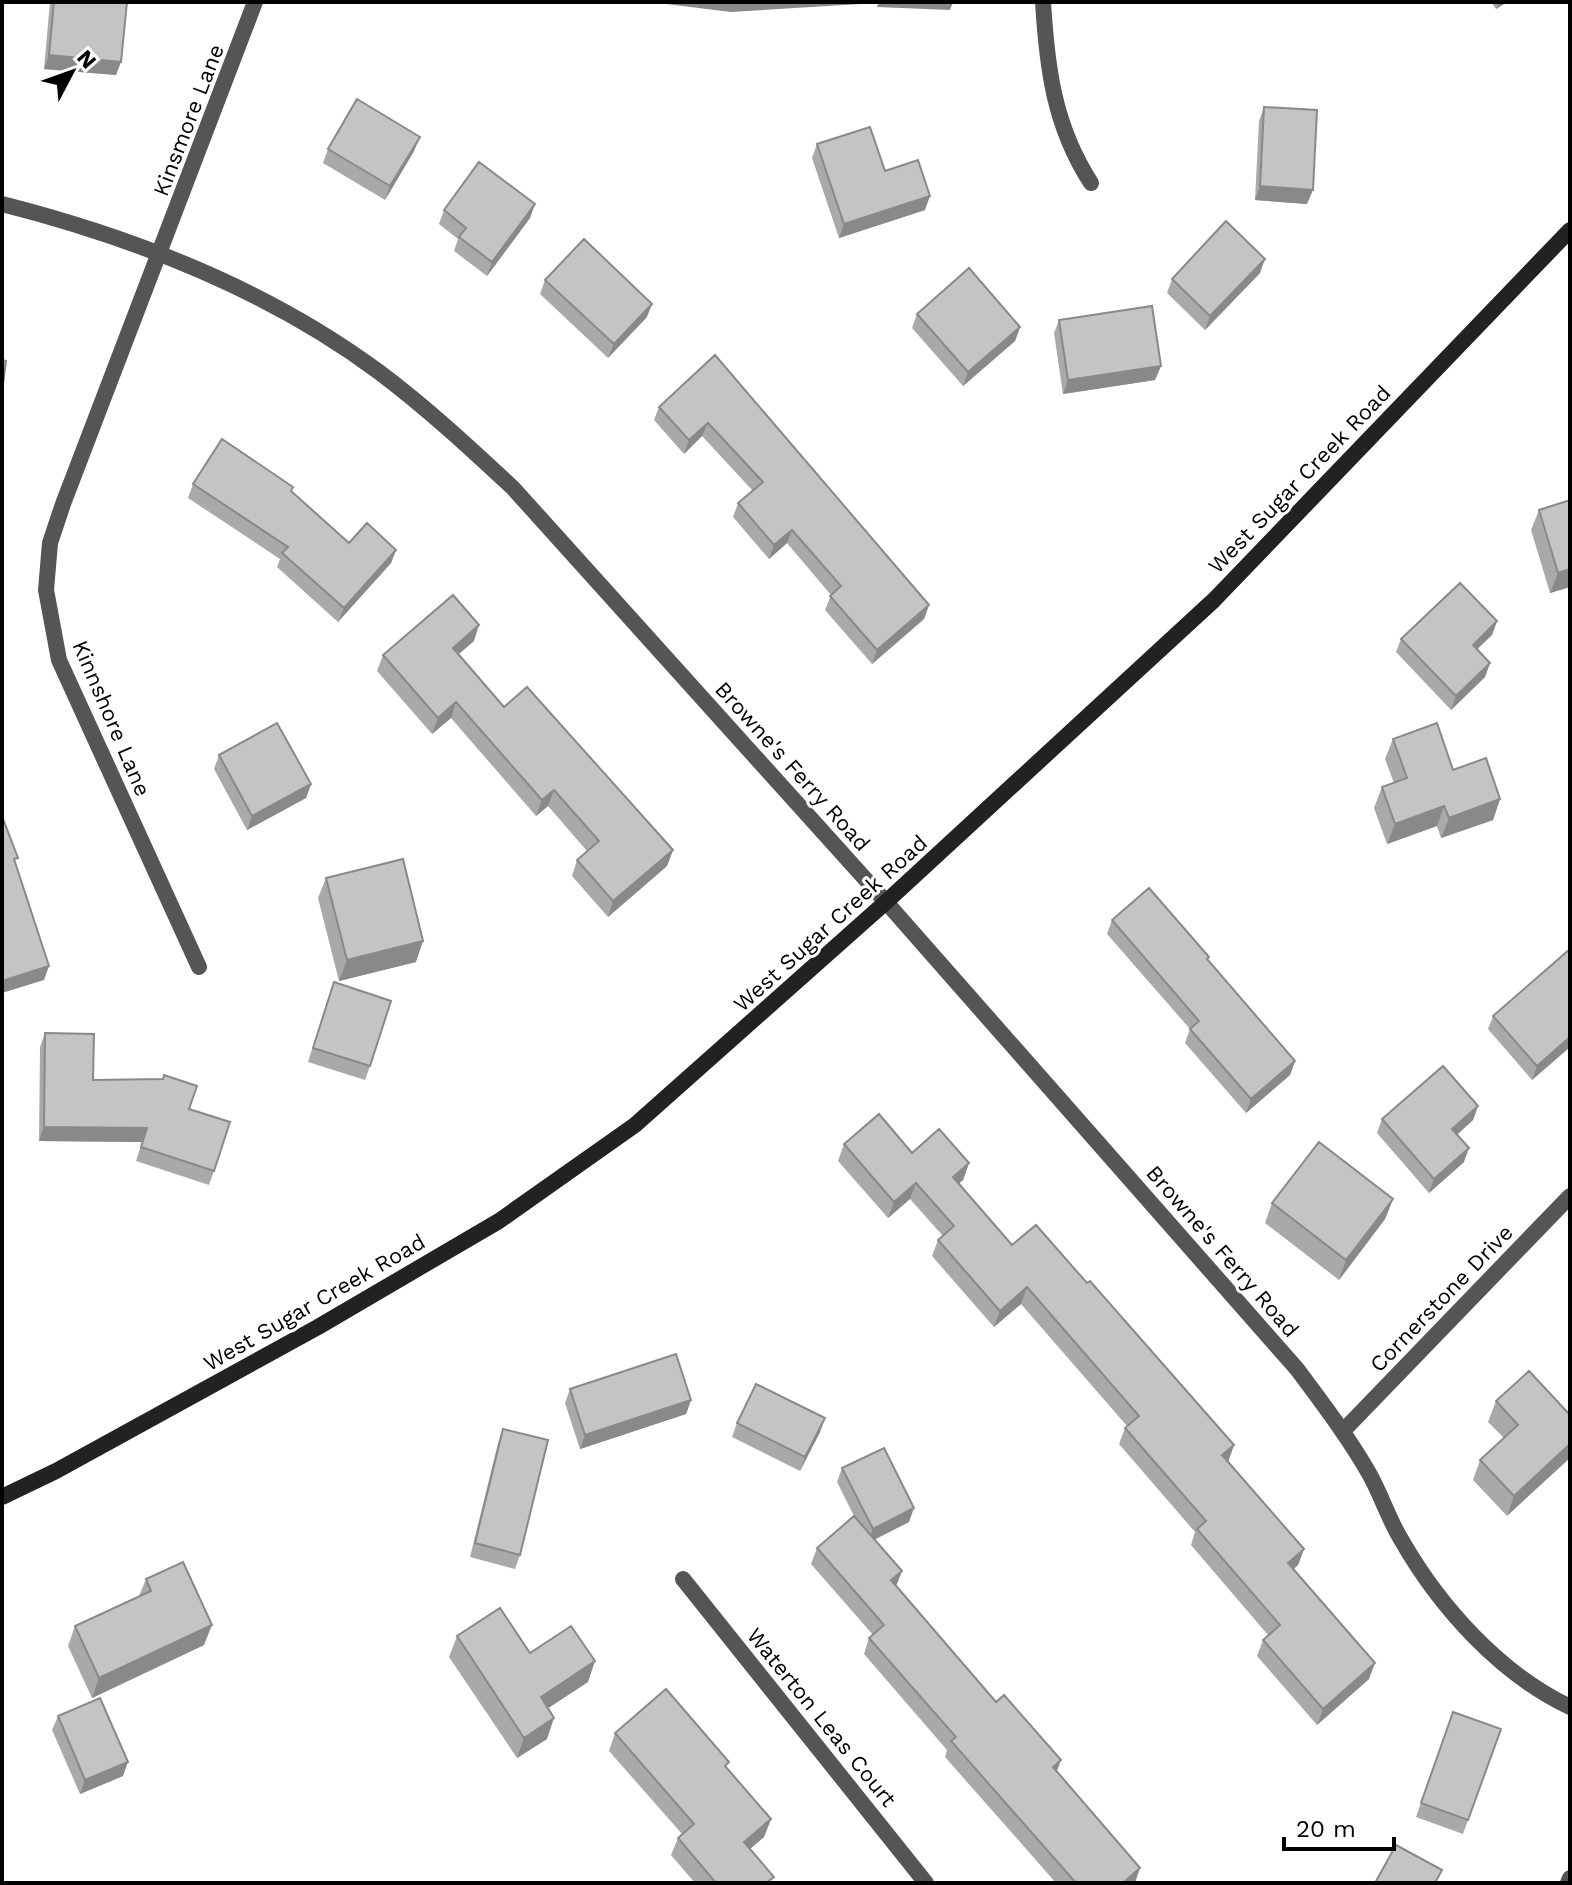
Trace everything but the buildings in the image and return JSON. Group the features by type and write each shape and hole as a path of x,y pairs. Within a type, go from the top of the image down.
{"main road":[{"name":"West Sugar Creek Road","path":"2,1497 56,1471 318,1327 549,1189 685,1083 1214,600 1570,230"}],"street":[{"name":"Kinsmore Lane","path":"160,252 255,2"},
{"path":"1043,2 1047,66 1057,116 1091,183"},
{"name":"Browne's Ferry Road","path":"2,204 74,222 160,252 303,322 378,371 448,427 513,488 886,902 1297,1369 1343,1431 1370,1476 1402,1541 1440,1597 1512,1669 1570,1707"},
{"name":"Kinnshore Lane","path":"160,252 63,504 50,543 46,590 59,660 199,967"},
{"name":"Cornerstone Drive","path":"1343,1431 1570,1196"},
{"name":"Waterton Leas Court","path":"683,1579 926,1883"}]}
